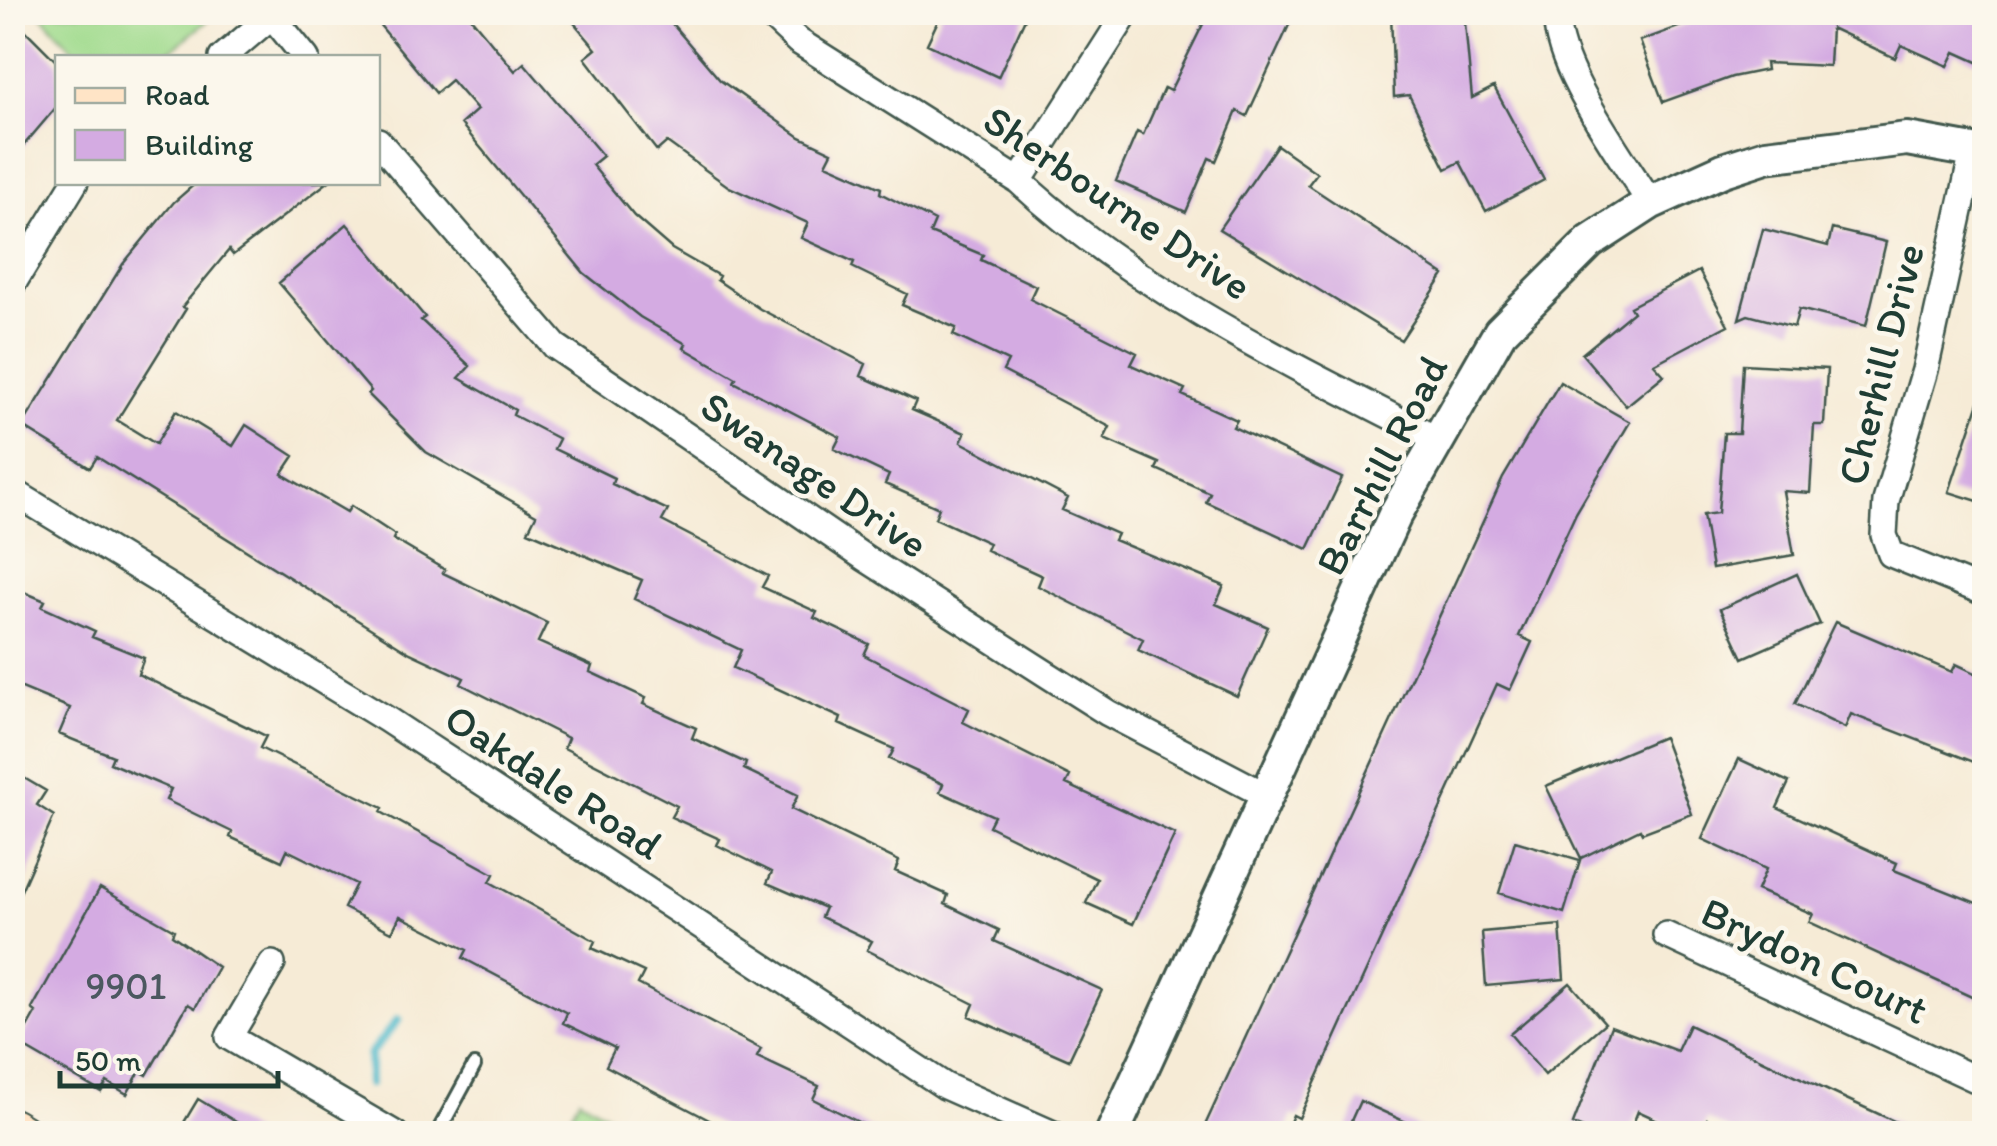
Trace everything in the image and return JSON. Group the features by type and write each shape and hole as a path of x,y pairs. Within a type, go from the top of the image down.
{"main road":[{"path":"12,1128 22,1134"}],"street":[{"name":"Sherbourne Drive","path":"768,12 798,41 1019,182 1048,208 1149,279 1272,352 1436,439"},
{"path":"1019,182 1127,12"},
{"path":"1556,12 1554,30 1572,70 1650,203"},
{"path":"226,55 274,14 304,55"},
{"name":"Barrhill Road","path":"1112,1134 1395,515 1500,332 1590,242 1650,203 1766,156 1836,144 1907,139 1979,153"},
{"name":"Swanage Drive","path":"380,143 555,346 865,558 1108,713 1269,797"},
{"name":"Cherhill Drive","path":"1979,153 1925,370 1883,516 1891,554 1984,592"},
{"path":"12,285 74,185"},
{"name":"Oakdale Road","path":"12,491 401,729 945,1086 1053,1134"},
{"name":"Brydon Court","path":"1666,935 1984,1083"},
{"path":"272,964 229,1037 395,1134"}],"lane":[{"path":"438,1134 474,1066"}],"green space":[{"path":"40,13 217,13 165,55 78,55"},
{"path":"579,1098 638,1133 562,1133"}],"building":[{"path":"369,12 466,12 515,71 524,63 603,156 592,165 634,216 672,249 719,276 717,280 760,309 866,364 861,376 916,401 912,410 965,433 961,442 1068,498 1062,510 1117,534 1114,540 1224,586 1216,604 1268,627 1237,696 1138,650 1143,639 1038,586 1042,576 986,550 989,543 935,518 939,508 885,484 889,475 834,449 840,437 734,382 736,378 684,348 686,344 640,317 584,273 461,124 477,110 451,80 436,93"},
{"path":"565,12 662,12 720,80 800,137 832,152 826,164 881,188 880,193 935,221 930,233 983,255 981,260 1036,286 1030,299 1137,353 1131,365 1185,389 1182,395 1237,420 1233,427 1342,478 1308,549 1206,502 1210,493 1156,469 1159,463 1104,439 1110,427 1003,371 1008,361 953,335 956,328 902,305 907,294 852,267 854,262 801,238 808,223 729,187 667,142 657,151 585,58 596,49"},
{"path":"942,12 1028,12 998,77 927,44"},
{"path":"1209,12 1295,12 1247,116 1237,111 1216,161 1209,158 1186,212 1116,181 1137,132 1143,135 1164,88 1170,91"},
{"path":"1391,12 1464,12 1472,98 1494,87 1544,180 1486,211 1460,162 1446,169 1409,95 1394,97"},
{"path":"1702,12 1984,12 1984,65 1955,52 1948,66 1901,45 1895,58 1831,28 1829,66 1765,63 1766,70 1732,77 1663,102 1640,41 1703,18"},
{"path":"26,31 55,60 55,109 12,159 12,45"},
{"path":"1277,145 1317,173 1308,185 1444,275 1401,340 1219,229"},
{"path":"194,185 324,185 233,255 229,250 182,307 186,309 117,420 156,444 176,411 233,446 246,425 294,456 282,474 347,512 351,506 395,535 393,539 445,570 443,573 547,623 538,642 592,666 590,672 646,698 643,704 696,728 692,738 746,763 744,769 798,795 791,809 899,861 895,871 948,895 945,904 999,930 994,941 1102,990 1069,1060 969,1016 974,1004 867,950 872,941 821,917 825,908 767,883 772,872 717,845 720,839 671,817 677,806 564,748 568,738 461,684 464,678 410,653 97,457 90,468 22,426 123,264 174,202"},
{"path":"347,224 425,317 421,320 470,366 459,378 515,410 513,415 559,439 554,449 614,478 612,484 668,510 662,521 768,576 762,587 817,612 814,618 869,644 864,655 969,709 963,722 1070,776 1066,784 1175,834 1133,924 1086,903 1097,879 989,826 994,816 940,792 943,784 889,759 894,749 839,724 841,718 733,668 741,650 634,599 642,580 528,531 536,515 426,452 368,394 371,391 279,283"},
{"path":"1763,229 1828,246 1832,229 1886,242 1866,326 1799,309 1794,327 1748,315 1739,319"},
{"path":"1699,271 1728,325 1654,364 1664,375 1626,406 1582,354 1633,312 1630,307"},
{"path":"1743,364 1827,369 1824,425 1814,425 1810,493 1783,491 1794,555 1712,569 1703,515 1718,513 1724,433 1739,433"},
{"path":"1560,382 1630,422 1576,513 1519,636 1532,642 1510,690 1497,684 1299,1118 1293,1115 1285,1134 1201,1134 1503,478"},
{"path":"1980,399 1984,399 1984,503 1949,492"},
{"path":"1797,574 1820,624 1743,658 1720,609"},
{"path":"12,587 45,601 42,607 95,631 92,637 144,658 138,674 266,736 260,748 383,808 381,812 494,874 490,882 595,941 592,948 644,972 638,984 761,1049 757,1057 819,1086 813,1099 882,1134 736,1134 606,1066 615,1048 563,1023 567,1013 463,958 467,950 400,916 392,932 344,908 356,884 287,850 282,861 230,837 232,832 166,800 171,789 110,763 113,756 59,734 70,708 12,684"},
{"path":"1835,622 1952,672 1956,664 1984,677 1984,766 1851,714 1845,728 1795,704"},
{"path":"1663,737 1692,814 1642,833 1640,829 1581,858 1546,786"},
{"path":"1739,759 1789,782 1777,808 1897,863 1894,870 1984,906 1984,980 1976,999 1809,922 1813,914 1757,890 1766,869 1702,839"},
{"path":"12,771 46,791 37,805 54,816 12,911"},
{"path":"1515,841 1580,860 1564,913 1499,893"},
{"path":"100,888 174,930 172,935 218,967 195,1008 188,1004 147,1075 140,1071 127,1094 107,1082 101,1092 18,1044 36,1012 32,1009"},
{"path":"1560,925 1564,979 1486,986 1482,932"},
{"path":"1570,983 1605,1023 1545,1075 1510,1034"},
{"path":"1689,1025 1922,1134 1737,1134 1707,1119 1700,1134 1688,1134 1638,1111 1629,1134 1598,1134 1573,1124 1611,1026 1677,1051"},
{"path":"198,1099 256,1134 177,1134"},
{"path":"1360,1101 1432,1134 1345,1134"}],"waterway":[{"path":"369,1084 370,1054 398,1020"}]}
